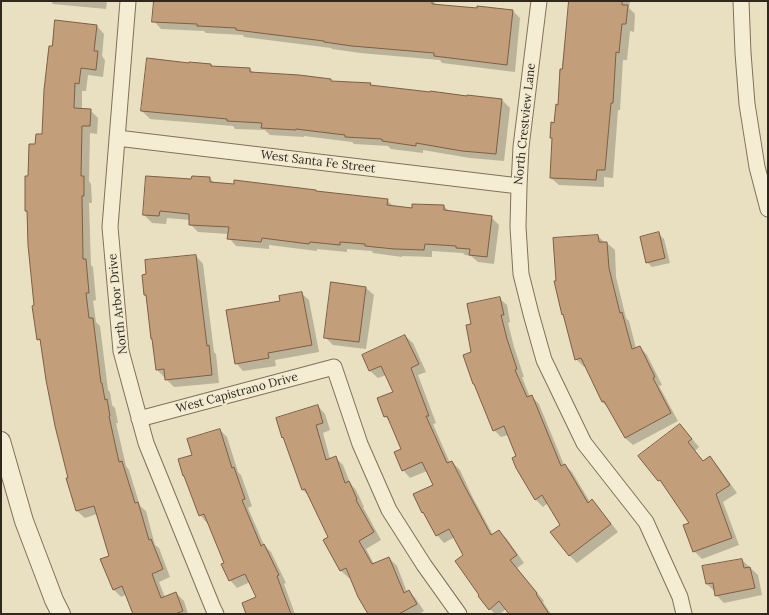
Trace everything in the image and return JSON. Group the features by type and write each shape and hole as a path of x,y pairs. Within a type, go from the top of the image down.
{"street":[{"name":"North Arbor Drive","path":"128,1 110,227 121,351 146,444 212,608 216,614"},
{"name":"North Crestview Lane","path":"539,1 521,147 519,186 518,227 522,274 531,314 544,360 584,444 646,522 680,598 684,614"},
{"path":"742,1 743,53 747,104 757,167 768,208"},
{"name":"West Santa Fe Street","path":"117,138 519,186"},
{"name":"West Capistrano Drive","path":"139,419 334,367 360,444 389,510 424,565 459,614"},
{"path":"1,441 24,521 54,600 61,614"}],"building":[{"path":"154,1 432,1 432,4 477,8 477,6 513,10 507,65 434,56 434,53 352,46 236,30 236,28 197,26 197,24 152,22"},
{"path":"569,1 622,1 622,5 628,5 626,24 622,24 619,53 616,52 613,103 611,103 605,170 597,170 596,180 550,178 552,138 550,138 551,122 554,123 556,104 558,105 560,69 562,69"},
{"path":"55,20 97,25 94,51 98,51 96,70 81,68 79,84 75,83 74,108 91,109 90,126 82,126 81,176 84,176 84,196 82,196 83,259 86,259 89,293 86,293 89,318 93,318 101,383 105,400 107,399 109,416 119,462 122,461 135,503 138,502 149,540 151,539 163,569 152,574 161,598 176,592 183,611 175,614 133,614 122,586 113,590 100,559 109,556 94,506 76,511 66,478 68,478 55,426 40,339 37,340 32,306 34,305 28,245 27,211 25,211 25,176 28,176 29,144 35,144 36,134 42,134 44,90 49,46 52,46"},
{"path":"147,58 211,64 211,66 250,68 250,72 299,75 331,79 331,81 371,83 370,85 502,99 496,154 462,151 416,143 416,146 382,141 382,139 345,137 345,135 296,129 261,128 262,123 227,121 227,119 141,111"},
{"path":"146,176 191,179 192,176 210,177 210,182 234,184 234,180 388,199 387,205 412,208 412,204 444,205 444,210 492,216 487,257 469,255 470,249 456,248 456,246 425,244 424,250 394,249 365,246 365,244 340,242 340,245 310,242 309,244 262,238 261,242 227,239 229,227 189,225 189,214 160,211 159,216 143,215"},
{"path":"659,232 665,258 646,263 640,237"},
{"path":"598,235 599,242 607,242 609,268 620,313 622,312 632,349 640,346 655,377 653,378 671,413 625,438 604,401 602,402 581,358 575,360 554,281 556,281 553,238"},
{"path":"196,255 212,375 165,380 164,369 156,370 142,275 146,274 145,260"},
{"path":"331,282 366,287 359,342 324,338"},
{"path":"302,292 312,345 268,353 269,358 235,364 226,310 280,301 279,296"},
{"path":"500,297 504,315 501,315 517,369 515,370 527,397 532,395 561,466 565,464 588,503 592,499 611,524 569,556 550,532 560,525 542,495 535,500 516,468 512,458 516,456 504,426 493,431 473,384 463,355 471,352 466,325 471,324 467,304"},
{"path":"405,335 419,364 411,368 429,416 426,416 447,463 452,461 491,535 499,530 517,555 510,560 537,593 536,594 549,614 509,614 499,601 489,610 455,561 463,555 449,529 436,536 423,512 422,513 413,494 433,485 422,462 402,471 394,452 401,449 387,416 384,417 377,398 393,392 381,366 369,371 362,355"},
{"path":"318,405 323,423 316,425 326,460 336,456 345,483 349,481 357,499 356,500 374,532 359,541 372,564 389,557 404,593 409,590 417,604 399,614 368,614 358,597 346,568 340,571 323,540 328,537 305,489 302,490 276,418"},
{"path":"680,424 692,439 688,442 703,461 710,456 730,485 716,494 732,538 693,552 683,525 689,523 660,480 658,481 638,456"},
{"path":"220,429 232,468 234,467 245,499 242,500 261,546 264,544 279,575 277,576 291,614 246,614 242,603 256,597 245,574 229,581 221,564 224,563 204,514 199,516 183,476 178,459 192,455 187,439"},
{"path":"742,559 744,568 750,567 755,588 715,596 713,583 706,584 702,566"}]}
